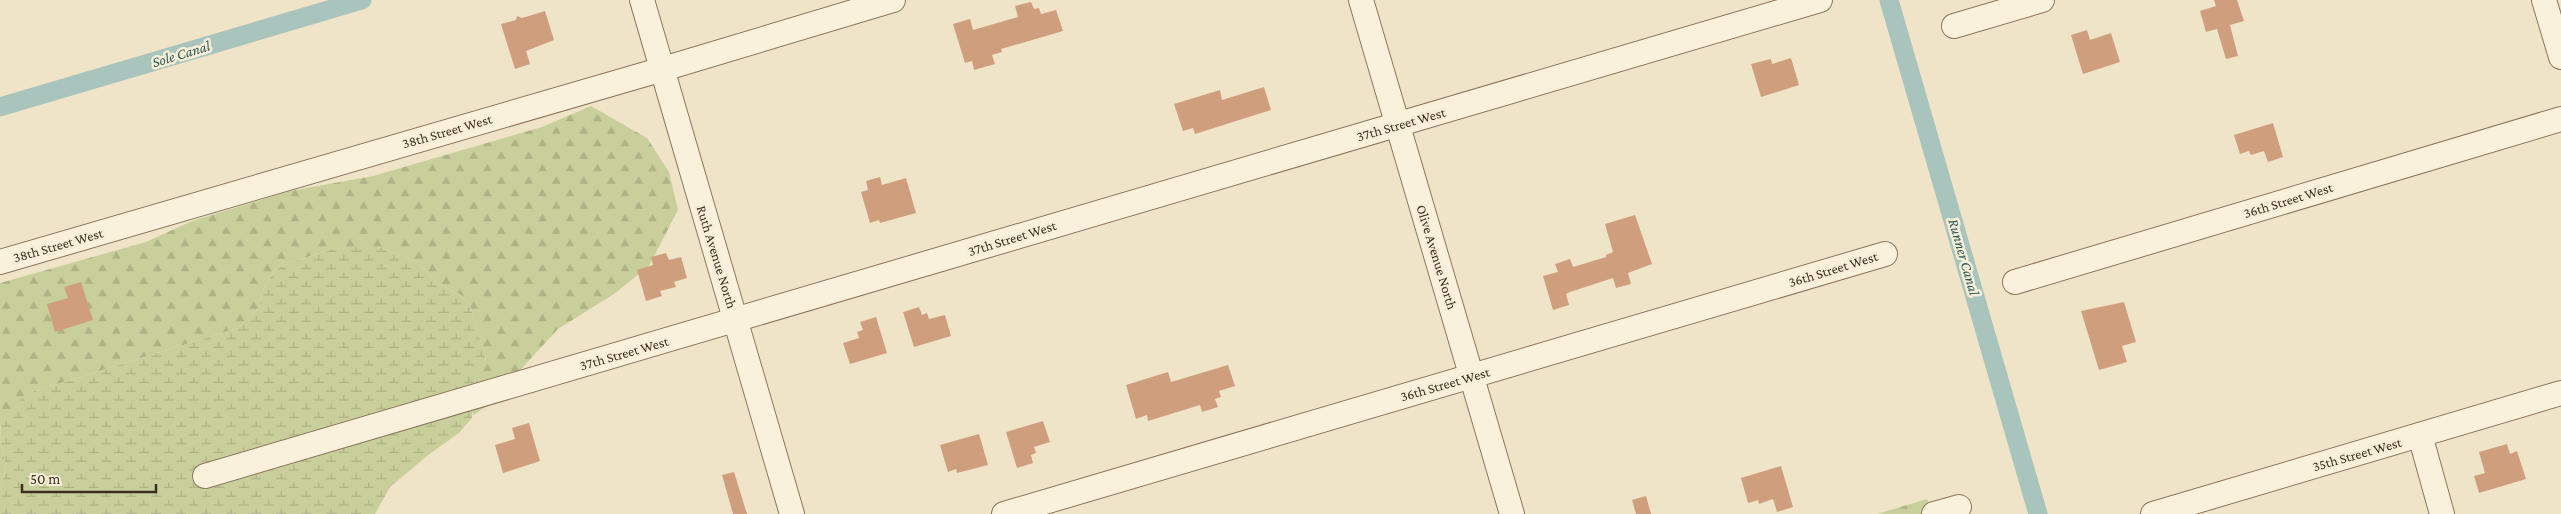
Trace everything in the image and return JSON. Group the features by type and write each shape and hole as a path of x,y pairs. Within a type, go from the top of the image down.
{"street":[{"name":"Ruth Avenue North","path":"642,0 792,514"},
{"name":"38th Street West","path":"0,262 893,0"},
{"name":"Olive Avenue North","path":"1361,0 1512,514"},
{"name":"37th Street West","path":"205,476 1820,0"},
{"path":"1954,26 2042,0"},
{"path":"2544,0 2561,57"},
{"name":"36th Street West","path":"2015,282 2561,119"},
{"name":"36th Street West","path":"1004,514 1886,254"},
{"name":"35th Street West","path":"2153,514 2561,393"},
{"path":"2420,435 2442,514"},
{"path":"1934,514 1959,507"}],"green space":[{"path":"591,106 647,138 669,172 678,210 649,266 614,294 558,329 486,407 473,415 476,374 486,360 470,305 461,295 437,283 417,262 379,247 333,249 288,263 274,271 261,294 259,308 238,328 35,391 1,422 0,430 0,283 146,242 192,221 290,191 373,176 542,127"},
{"path":"366,246 379,247 417,262 437,283 461,295 470,305 486,360 476,374 472,418 459,433 427,456 390,487 375,514 0,514 0,490 6,467 0,439 1,422 21,399 35,391 238,328 259,308 261,294 274,271 288,263 333,249"},
{"path":"0,439 6,467 0,490"},
{"path":"1927,499 1934,514 1877,514"}],"building":[{"path":"2214,0 2237,0 2244,21 2230,25 2238,56 2226,59 2217,29 2206,32 2200,11 2216,6"},
{"path":"1031,2 1034,9 1039,8 1041,14 1056,10 1063,31 1001,49 1002,52 992,55 995,64 974,70 972,61 965,63 953,24 970,19 973,30 1018,17 1015,6"},
{"path":"545,11 554,40 526,51 530,64 515,69 501,24 516,20 517,16 522,18"},
{"path":"2087,30 2090,40 2111,33 2120,62 2083,74 2071,35"},
{"path":"1791,58 1799,85 1761,97 1751,64 1771,59 1772,64"},
{"path":"1264,87 1271,110 1195,134 1193,128 1183,131 1174,104 1220,90 1222,100"},
{"path":"2273,123 2283,157 2268,162 2264,151 2251,155 2249,151 2240,154 2234,135"},
{"path":"880,177 882,185 906,178 916,213 880,223 879,220 870,223 861,192 868,190 866,181"},
{"path":"1635,215 1652,264 1628,273 1631,284 1616,288 1613,278 1570,292 1566,294 1569,305 1553,310 1543,276 1558,272 1555,264 1570,259 1573,267 1606,257 1606,255 1613,252 1605,224"},
{"path":"666,253 669,260 681,257 687,278 674,282 676,287 660,291 662,296 646,301 637,270 653,265 651,257"},
{"path":"81,282 93,320 55,332 47,304 68,298 64,287"},
{"path":"2124,302 2136,342 2122,346 2127,362 2099,370 2081,311"},
{"path":"919,307 922,315 927,313 929,319 945,315 951,336 914,347 903,312"},
{"path":"876,317 887,353 850,364 843,343 859,338 857,332 863,330 860,322"},
{"path":"1228,365 1235,386 1219,391 1221,397 1215,399 1218,407 1202,412 1200,405 1148,421 1147,415 1136,419 1126,385 1168,372 1171,382"},
{"path":"1043,421 1050,442 1034,447 1036,453 1031,455 1033,463 1017,468 1006,432"},
{"path":"529,423 540,461 503,473 495,445 515,439 512,428"},
{"path":"979,434 988,465 957,473 956,469 948,472 940,445"},
{"path":"2507,444 2510,454 2517,451 2526,479 2479,493 2474,476 2485,473 2479,452"},
{"path":"1781,466 1793,507 1777,512 1773,499 1759,504 1758,500 1748,503 1741,478"},
{"path":"734,472 747,514 733,514 722,475"},
{"path":"1646,496 1651,514 1636,514 1632,500"}],"waterway":[{"name":"Sole Canal","path":"0,107 362,0"},
{"name":"Runner Canal","path":"1889,0 2038,514"}]}
